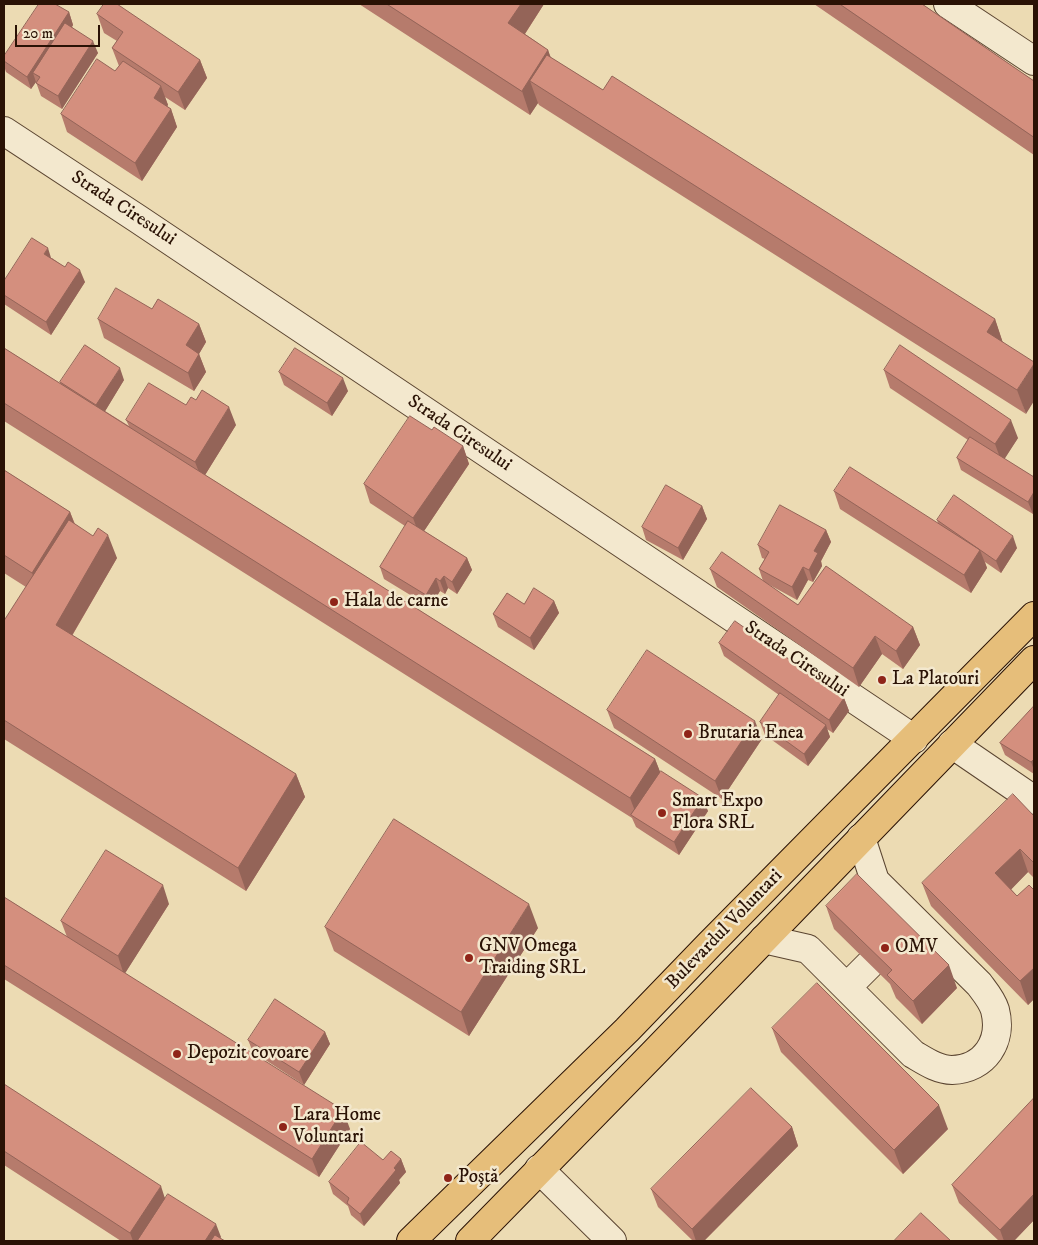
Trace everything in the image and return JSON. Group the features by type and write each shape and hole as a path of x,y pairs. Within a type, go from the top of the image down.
{"highway":[{"name":"Bulevardul Voluntari","path":"411,1241 627,1030 1034,616"},
{"name":"Bulevardul Voluntari","path":"470,1241 1034,660"}],"street":[{"path":"948,4 1034,61"},
{"name":"Strada Ciresului","path":"4,131 914,739"},
{"path":"952,744 1034,800"},
{"path":"764,939 808,949 913,1054 932,1065 952,1070 972,1066 987,1055 997,1038 995,1010 988,995 979,984 907,926 875,880 861,838"},
{"path":"847,987 870,964"},
{"path":"539,1169 612,1241"}],"building":[{"path":"39,4 55,4 69,12 27,77 4,61 4,56"},
{"path":"104,4 117,4 200,60 178,92 112,48 123,32 97,14"},
{"path":"387,4 521,4 508,23 548,50 522,91"},
{"path":"840,4 922,4 1034,81 1034,137"},
{"path":"65,23 93,41 58,96 36,83 40,77 33,73"},
{"path":"547,55 603,90 612,76 995,319 987,332 1034,362 1017,390 530,81"},
{"path":"97,59 115,71 123,61 161,86 154,98 171,109 135,163 61,114"},
{"path":"32,238 48,248 44,254 65,267 68,262 80,270 46,322 4,295 4,281"},
{"path":"116,288 152,309 158,299 199,324 186,345 199,354 188,373 98,319"},
{"path":"85,345 120,368 96,405 60,382"},
{"path":"900,345 1011,420 995,444 884,370"},
{"name":"Hala de carne","path":"4,348 655,759 630,798 4,403"},
{"path":"295,348 343,378 327,403 279,372"},
{"path":"149,383 186,405 191,397 196,400 202,390 229,407 195,462 126,420"},
{"path":"410,416 432,430 434,427 463,446 413,518 364,484"},
{"path":"970,437 1034,477 1034,492 1028,502 957,458"},
{"path":"850,467 980,550 964,575 834,491"},
{"path":"4,470 70,512 32,573 4,555"},
{"path":"666,485 702,506 678,548 642,527"},
{"path":"954,495 1013,536 996,561 937,520"},
{"path":"780,505 826,530 814,551 818,553 809,570 803,567 792,587 759,569 769,552 758,545"},
{"path":"69,520 93,536 98,528 108,535 56,625 296,774 238,868 4,720 4,621"},
{"path":"408,521 467,558 452,582 444,576 440,581 436,578 426,595 380,567"},
{"path":"722,552 798,605 826,566 913,627 896,651 875,636 853,668 710,569"},
{"path":"534,588 554,601 530,638 493,614 507,593 524,604"},
{"path":"735,621 844,698 829,720 719,643"},
{"name":"Brutaria Enea","path":"647,650 755,721 715,781 607,710"},
{"path":"780,693 826,725 804,754 760,722"},
{"path":"1034,706 1034,759 1031,762 1000,743"},
{"path":"661,771 703,798 674,842 631,815"},
{"path":"1013,794 1034,816 1034,863 1020,849 995,873 1017,896 1029,885 1034,890 1034,968 1020,981 922,883"},
{"path":"394,819 529,904 461,1012 325,927"},
{"path":"106,850 163,885 118,956 61,921"},
{"name":"OMV","path":"857,874 949,965 913,1001 887,975 892,970 826,906"},
{"name":"Depozit covoare","path":"4,897 343,1110 312,1159 4,965"},
{"path":"817,983 939,1105 894,1150 772,1028"},
{"path":"275,999 325,1032 299,1072 248,1040"},
{"path":"4,1084 161,1186 130,1233 4,1151"},
{"path":"751,1088 792,1127 692,1229 651,1189"},
{"path":"1034,1098 1034,1194 1000,1230 952,1185"},
{"path":"361,1142 383,1160 391,1151 401,1159 394,1168 396,1170 360,1214 347,1203 349,1198 329,1182"},
{"path":"168,1194 216,1224 205,1241 138,1240"},
{"path":"921,1213 951,1241 894,1241"},
{"path":"215,1235 225,1241 211,1241"}],"place":[{"name":"Hala de carne","path":"334,602"},
{"name":"La Platouri","path":"882,680"},
{"name":"Brutaria Enea","path":"688,734"},
{"name":"Smart Expo Flora SRL","path":"662,813"},
{"name":"OMV","path":"885,948"},
{"name":"GNV Omega Traiding SRL","path":"469,958"},
{"name":"Depozit covoare","path":"177,1054"},
{"name":"Lara Home Voluntari","path":"283,1127"},
{"name":"Poștă","path":"448,1178"}]}
